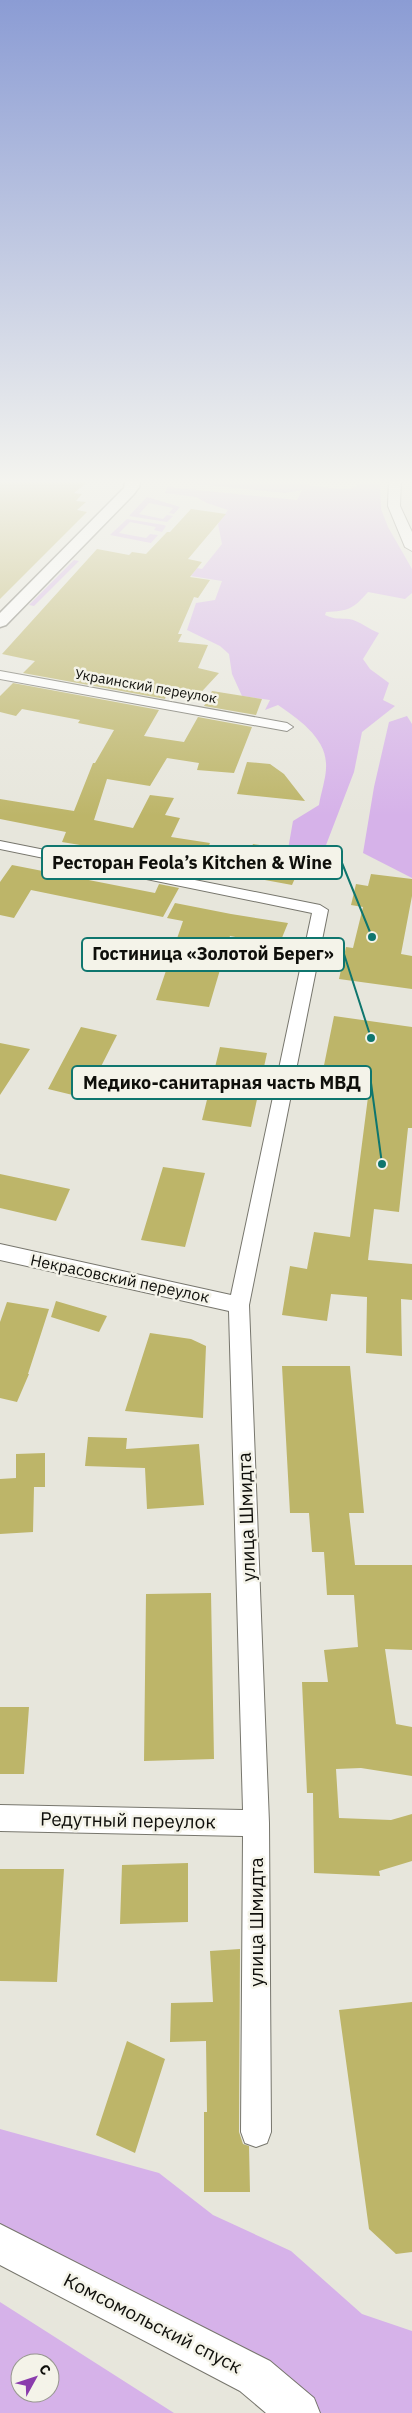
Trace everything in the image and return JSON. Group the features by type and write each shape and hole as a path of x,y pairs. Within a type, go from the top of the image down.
{"main road":[{"path":"0,622 31,591"}],"street":[{"name":"Украинский переулок","path":"0,676 287,727"},
{"name":"улица Шмидта","path":"0,844 320,910 239,1304 256,1823 256,2132"},
{"name":"Некрасовский переулок","path":"0,1252 239,1304"},
{"name":"Редутный переулок","path":"0,1818 256,1823"},
{"name":"Комсомольский спуск","path":"0,2244 255,2376 298,2413"}],"shaded area":[{"path":"43,591 49,591 34,606 29,605"},
{"path":"218,591 412,591 412,593 405,599 368,592 350,608 326,612 325,615 353,620 379,633 363,659 370,669 389,683 383,700 395,706 362,732 354,772 313,879 300,875 287,855 293,821 319,805 326,773 326,763 321,745 309,729 278,705 265,710 270,700 242,696 232,674 229,654 220,646 187,630 196,603 215,600"},
{"path":"407,716 412,724 412,878 363,853 374,787 389,722"},
{"path":"0,2129 159,2173 213,2215 291,2251 362,2314 412,2331 412,2413 299,2413 0,2244"},
{"path":"0,2302 174,2413 0,2413"}],"building":[{"path":"0,591 8,591 0,599"},
{"path":"59,591 203,591 198,598 194,597 178,634 182,634 178,642 208,645 198,668 219,673 193,701 166,696 165,699 23,673 35,661 2,654"},
{"path":"13,683 159,710 144,736 184,742 198,717 252,727 234,773 197,770 199,763 167,758 150,786 107,779 94,820 133,828 150,795 174,798 165,815 180,818 171,837 210,843 207,850 248,856 253,844 282,848 276,862 300,867 292,885 190,866 185,876 164,872 170,860 62,842 66,832 0,819 0,799 74,811 93,763 95,763 114,730 78,723 80,720 22,709 16,716 0,712 0,696"},
{"path":"212,691 262,699 256,715 204,706"},
{"path":"247,762 270,764 284,774 305,801 237,794"},
{"path":"12,865 155,893 159,884 179,888 163,917 31,890 14,918 0,915 0,882"},
{"path":"371,874 412,879 412,896 401,954 412,956 412,989 339,979 346,947 353,948 363,907 351,905 356,884 368,886"},
{"path":"175,903 288,923 279,945 230,936 209,1007 156,1000 183,921 167,918"},
{"path":"334,1016 412,1027 412,1128 408,1128 399,1212 374,1209 368,1260 412,1264 412,1300 401,1299 402,1356 366,1353 367,1297 331,1294 327,1321 282,1315 290,1266 307,1269 314,1232 350,1237 368,1097 319,1090"},
{"path":"81,1027 117,1035 85,1098 48,1089"},
{"path":"0,1043 30,1049 0,1095"},
{"path":"220,1047 267,1053 251,1127 202,1120"},
{"path":"163,1167 205,1173 185,1247 141,1240"},
{"path":"0,1174 70,1189 56,1221 0,1208"},
{"path":"56,1301 107,1316 99,1332 51,1317"},
{"path":"7,1302 49,1309 29,1374 17,1402 0,1398 0,1322"},
{"path":"150,1333 191,1339 206,1346 203,1418 125,1411"},
{"path":"282,1366 350,1366 364,1513 349,1513 355,1565 412,1565 412,1650 385,1649 396,1724 412,1727 412,1776 361,1768 336,1769 339,1818 391,1820 412,1814 412,1861 379,1871 380,1876 314,1873 313,1793 307,1793 302,1682 328,1682 324,1650 358,1647 354,1595 327,1595 324,1552 312,1552 309,1513 290,1513"},
{"path":"88,1437 127,1438 126,1449 199,1444 204,1505 147,1509 145,1468 85,1466"},
{"path":"45,1453 45,1487 34,1487 33,1532 0,1534 0,1479 16,1478 16,1454"},
{"path":"211,1593 214,1759 144,1761 146,1594"},
{"path":"0,1707 29,1707 24,1774 0,1774"},
{"path":"188,1863 188,1922 120,1924 122,1865"},
{"path":"0,1869 64,1869 57,1982 0,1981"},
{"path":"240,1949 239,2132 243,2144 249,2146 250,2192 204,2192 204,2112 207,2112 206,2041 170,2042 171,2003 213,2002 210,1951"},
{"path":"412,2002 412,2252 396,2254 369,2229 339,2010"},
{"path":"127,2041 165,2059 135,2153 96,2135"}],"place":[{"name":"Ресторан Feola’s Kitchen & Wine","path":"372,937"},
{"name":"Гостиница «Золотой Берег»","path":"371,1038"},
{"name":"Медико-санитарная часть МВД","path":"382,1164"}]}
